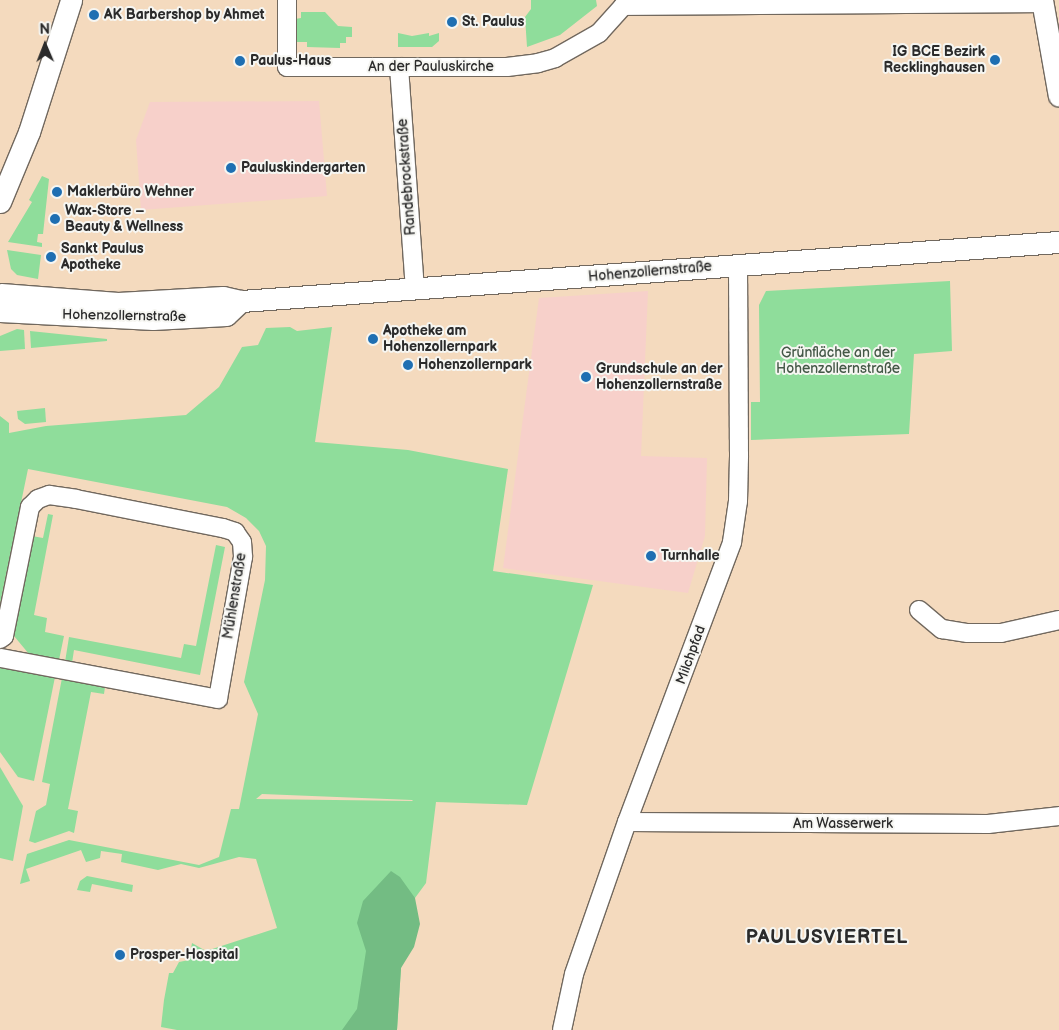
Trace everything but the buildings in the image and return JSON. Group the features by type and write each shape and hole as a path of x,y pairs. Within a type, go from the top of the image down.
{"main road":[{"path":"0,202 29,132 71,0"},
{"path":"1042,2 1059,96"},
{"name":"Hohenzollernstraße","path":"0,299 153,319 226,316 241,301 1059,242"}],"street":[{"name":"An der Pauluskirche","path":"286,0 287,67 507,67 538,63 555,58 599,33 622,3"},
{"path":"622,3 1042,2"},
{"name":"Randebrockstraße","path":"399,67 415,288"},
{"name":"Milchpfad","path":"562,1030 574,974 627,822 732,542 738,501 739,456 738,265"},
{"name":"Mühlenstraße","path":"0,639 4,636 30,507 38,499 49,495 76,498 223,528 235,532 242,542 243,557 218,698 0,658"},
{"path":"919,610 942,629 968,633 1001,633 1059,620"},
{"name":"Am Wasserwerk","path":"627,822 988,824 1059,816"}],"shaded area":[{"name":"Pauluskindergarten","path":"319,101 327,196 141,210 136,140 150,102"},
{"name":"Grundschule an der Hohenzollernstraße","path":"648,291 641,456 707,458 705,536 688,593 503,568 539,298"}],"green space":[{"path":"531,0 596,0 597,6 560,35 527,47 525,17 531,9"},
{"path":"301,12 325,12 338,26 352,27 352,37 346,37 346,43 340,43 340,48 307,47 307,42 295,42 295,19 301,18"},
{"path":"398,33 412,36 429,33 429,36 439,33 439,41 432,47 398,47"},
{"path":"42,176 49,179 43,234 38,234 37,242 42,243 42,247 8,242 32,202 29,200"},
{"path":"7,250 41,255 38,279 17,275 11,269"},
{"name":"Grünfläche an der Hohenzollernstraße","path":"950,281 952,351 914,354 909,434 751,440 751,402 760,402 759,305 766,291"},
{"path":"290,327 297,331 332,327 315,442 408,450 508,469 493,571 593,585 527,805 436,802 426,883 415,898 401,968 397,1030 177,1030 161,1027 169,973 173,973 179,962 189,960 192,943 206,951 277,928 256,859 239,857 199,868 181,864 158,870 121,862 122,854 101,851 100,858 86,862 81,850 26,869 30,881 20,884 27,854 69,840 199,865 219,857 231,809 239,809 258,714 244,682 265,580 266,546 259,531 246,518 227,507 28,469 0,604 0,416 9,423 9,433 46,426 186,415 219,387 242,347 258,345 266,328","holes":["262,794 413,801 256,799"]},
{"path":"17,329 24,330 25,349 0,351 0,336"},
{"path":"30,331 107,339 107,341 31,348"},
{"path":"45,408 46,422 25,424 18,419 17,411"},
{"path":"48,514 53,515 34,615 47,618 45,632 64,636 59,660 29,654 14,636 32,536 43,538"},
{"path":"216,545 225,547 200,675 74,650 72,663 65,662 69,637 181,658 184,644 196,646"},
{"path":"0,666 55,677 34,781 18,777 0,752"},
{"path":"62,678 105,687 104,694 91,692 68,809 78,811 74,833 69,831 35,843 29,841 36,811 46,805 50,784 42,782"},
{"path":"0,767 23,806 13,861 0,858"},
{"path":"391,871 400,877 415,898 420,924 414,947 401,968 397,1030 342,1030 357,1009 366,951 357,923 363,901"},
{"path":"87,876 133,885 132,892 92,884 90,892 77,890 80,881"}],"place":[{"name":"AK Barbershop by Ahmet","path":"94,15"},
{"name":"St. Paulus","path":"452,22"},
{"name":"IG BCE Bezirk Recklinghausen","path":"995,60"},
{"name":"Paulus-Haus","path":"240,61"},
{"name":"Pauluskindergarten","path":"231,168"},
{"name":"Maklerbüro Wehner","path":"57,192"},
{"name":"Wax-Store – Beauty & Wellness","path":"55,219"},
{"name":"Sankt Paulus Apotheke","path":"51,257"},
{"name":"Apotheke am Hohenzollernpark","path":"373,339"},
{"name":"Hohenzollernpark","path":"408,365"},
{"name":"Grundschule an der Hohenzollernstraße","path":"586,377"},
{"name":"Turnhalle","path":"651,556"},
{"name":"Prosper-Hospital","path":"120,955"}],"district":[{"name":"PAULUSVIERTEL","path":"827,938"}]}
